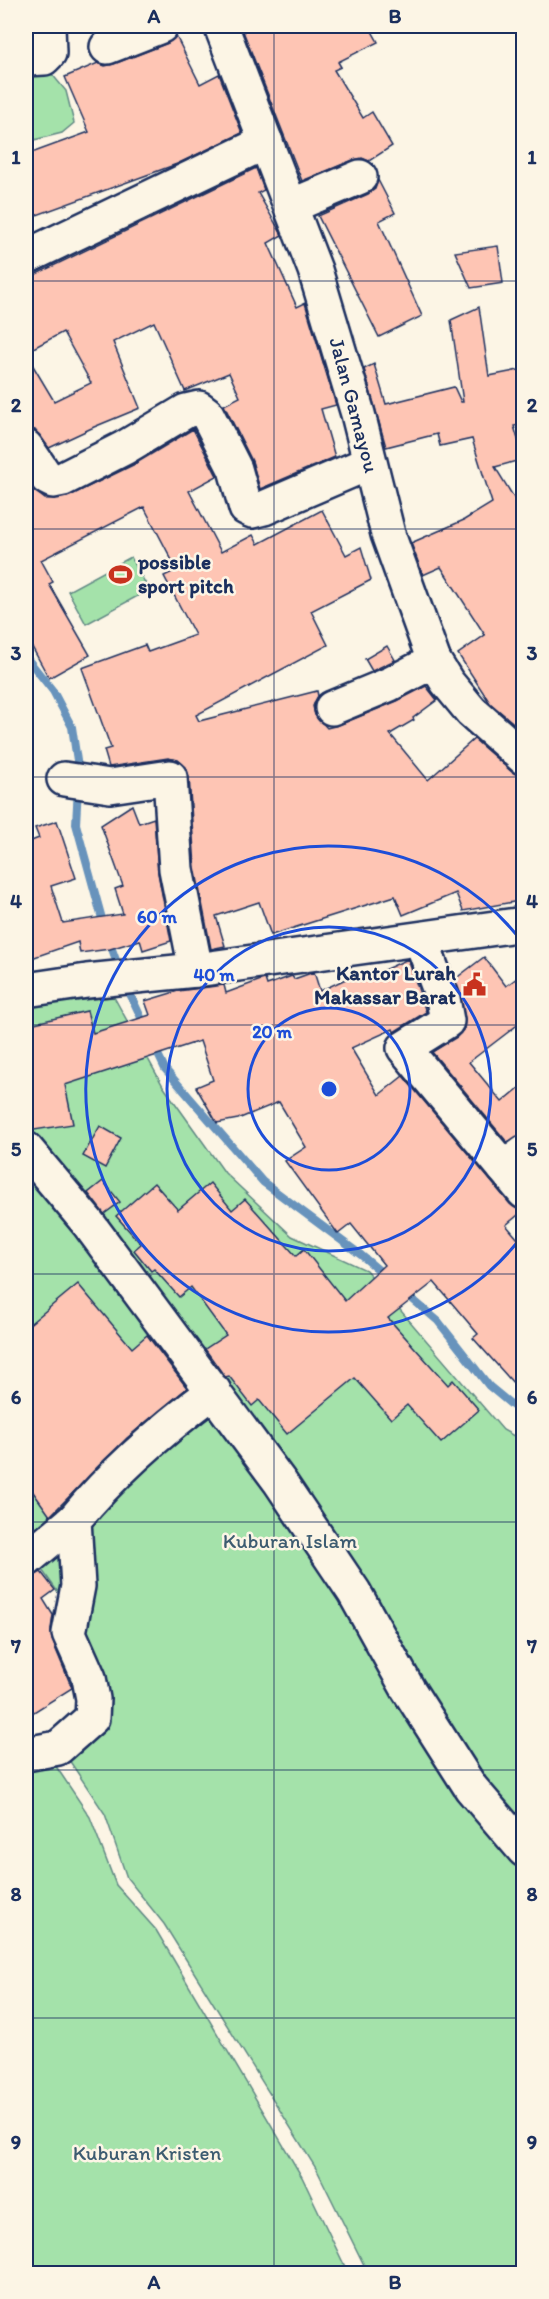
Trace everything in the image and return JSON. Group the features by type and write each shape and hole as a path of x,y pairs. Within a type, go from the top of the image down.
{"street":[{"path":"26,59 44,58 49,53 48,26"},
{"path":"107,46 162,26"},
{"name":"Jalan Gamayou","path":"220,26 291,206 336,336 397,563 434,661 471,711 524,758"},
{"path":"26,257 266,142"},
{"path":"291,206 360,177"},
{"path":"26,447 47,478 53,482 124,448 186,411 199,408 207,414 231,460 246,508 252,511 369,463"},
{"path":"332,708 390,684 434,661"},
{"path":"64,779 110,786 170,777 176,869 196,970"},
{"path":"26,990 154,973 196,970 524,924"},
{"path":"421,940 444,999 447,1021 404,1048 517,1171"},
{"path":"26,1149 78,1209 280,1482 354,1592 408,1689 471,1788 524,1850"},
{"path":"26,1560 74,1520 98,1491 155,1437 214,1391"},
{"path":"29,1747 58,1748 92,1718 93,1699 89,1678 69,1633 78,1586 74,1520"}],"green space":[{"path":"32,50 66,91 74,123 62,133 26,142 26,51"},
{"name":"possible sport pitch","path":"131,557 149,590 86,624 68,591"},
{"name":"Kuburan Islam","path":"114,997 163,1086 225,1173 292,1236 366,1270 503,1430 523,1441 523,2273 368,2273 317,2170 164,1924 127,1878 105,1814 65,1754 95,1724 65,1602 26,1551 26,1006"},
{"name":"Kuburan Kristen","path":"51,1759 90,1817 116,1885 156,1930 302,2177 348,2273 26,2273 26,1767"}],"building":[{"path":"241,26 369,26 378,42 338,62 341,67 334,70 363,118 372,112 392,146 369,161 362,158 353,160 302,181"},
{"path":"176,36 200,84 219,74 242,133 177,164 26,219 26,155 89,132 65,77 98,63 105,66 114,64 168,43"},
{"path":"256,168 264,190 258,193 282,235 268,243 297,307 305,303 336,405 321,409 335,457 260,489 252,461 224,405 240,397 229,373 185,391 154,322 113,342 140,408 49,448 35,430 26,428 26,354 54,401 91,383 63,332 26,352 26,279"},
{"path":"378,180 395,213 379,221 422,316 379,337 318,216 368,194 375,189"},
{"path":"498,246 503,283 471,288 455,252"},
{"path":"479,307 489,376 524,369 524,424 514,426 524,459 495,467 524,514 524,732 490,703 458,654 485,635 441,567 423,575 411,543 464,520 492,503 472,439 440,446 437,434 386,447 364,369 374,364 386,404 454,387 463,402 451,320"},
{"path":"193,429 217,476 189,491 221,552 253,535 258,544 322,510 346,555 361,547 371,580 311,611 328,645 196,715 199,721 317,691 318,696 313,706 315,715 327,728 397,701 426,686 437,700 413,718 414,720 390,734 428,780 474,739 512,772 524,776 524,900 463,911 456,893 403,915 395,896 271,935 259,902 216,916 225,946 211,949 195,867 189,776 186,767 178,760 168,758 109,767 104,750 111,748 82,668 145,645 148,652 195,635 164,576 177,570 144,507 41,560 53,582 49,584 90,655 49,678 26,636 26,480 32,489 45,499 67,497 133,465"},
{"path":"387,646 395,660 372,671 365,659"},
{"path":"132,805 139,823 154,818 158,873 171,941 143,950 140,940 110,949 80,953 78,942 26,960 26,843 39,838 35,828 57,821 76,878 51,886 63,923 123,914 115,889 123,886 101,825"},
{"path":"484,957 506,986 524,973 524,1020 469,1062 502,1102 524,1084 524,1135 507,1142 432,1052 457,1037 464,1029 465,1018 455,979"},
{"path":"408,959 426,1012 394,1032 393,1029 351,1048 379,1095 403,1076 510,1204 517,1209 524,1210 506,1225 524,1246 524,1395 473,1338 478,1334 434,1282 388,1318 448,1385 453,1380 479,1410 441,1443 407,1405 391,1419 355,1378 287,1434 259,1400 252,1406 229,1376 225,1377 205,1349 226,1335 191,1287 179,1297 154,1269 151,1271 134,1250 141,1244 116,1216 154,1183 178,1210 210,1183 232,1210 245,1199 296,1256 304,1249 345,1301 384,1265 351,1224 338,1234 285,1161 306,1147 279,1102 238,1119 217,1123 196,1087 213,1080 200,1041 65,1085 73,1124 28,1131 26,1025 87,1011 93,1033 150,1015 145,1001 178,991 224,985 226,993 265,979 267,985 292,976 294,979 314,972 320,991 363,971 366,978"},
{"path":"100,1126 121,1138 105,1168 83,1156"},
{"path":"103,1181 120,1202 104,1214 88,1193"},
{"path":"78,1284 132,1348 147,1335 187,1388 127,1438 50,1516 26,1482 26,1327"},
{"path":"41,1572 55,1590 43,1599 53,1615 52,1640 72,1688 26,1717 26,1578"}],"waterway":[{"path":"26,657 53,691 72,727 79,774"},
{"path":"78,787 76,824 104,926"},
{"path":"108,938 120,971"},
{"path":"125,983 145,1026"},
{"path":"154,1046 165,1069 263,1182 387,1277"},
{"path":"404,1292 438,1321 489,1386 524,1415"}],"place":[{"name":"possible sport pitch","path":"120,574"},
{"name":"Kantor Lurah Makassar Barat","path":"474,985"}]}
